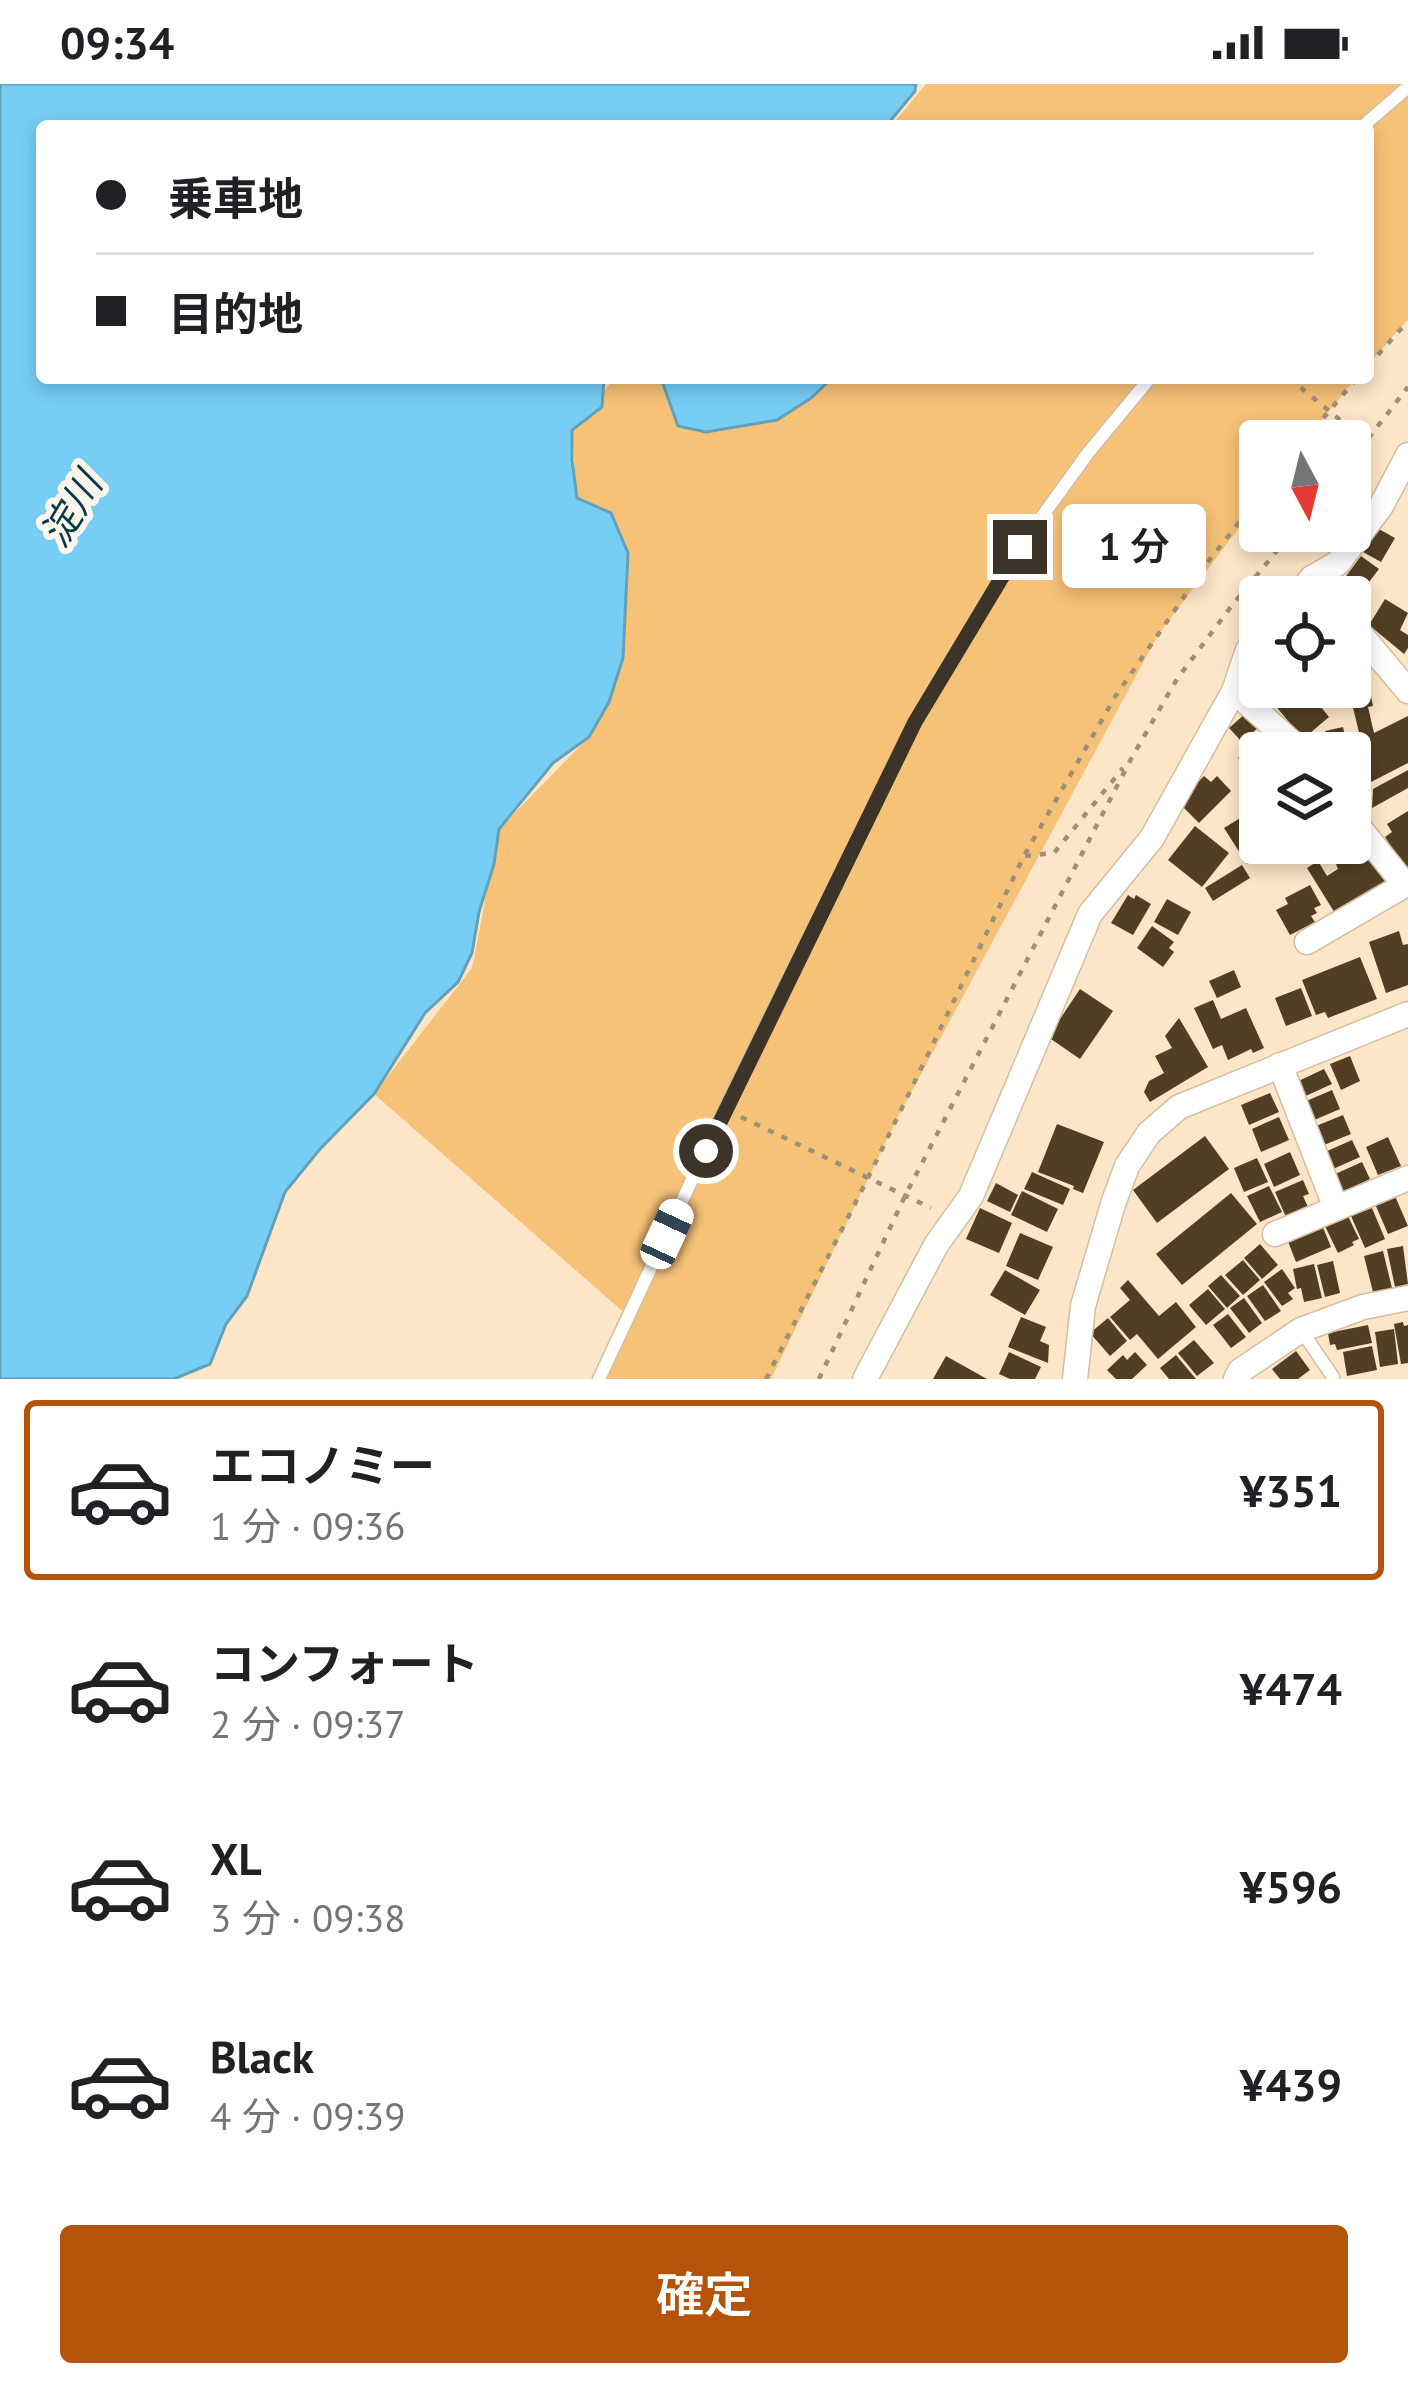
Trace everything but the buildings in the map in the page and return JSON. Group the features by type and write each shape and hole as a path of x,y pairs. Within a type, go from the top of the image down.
{"street":[{"path":"1326,576 1381,506 1408,454"},
{"path":"1371,644 1405,680"},
{"path":"865,1379 936,1245 971,1196 1090,914 1152,838 1239,676"},
{"path":"1234,691 1280,732"},
{"path":"1306,942 1407,884 1371,841"},
{"path":"1075,1379 1083,1306 1113,1204 1127,1166 1149,1133 1178,1107 1408,1014"},
{"path":"1280,1065 1336,1208"},
{"path":"1275,1234 1408,1178"},
{"path":"1236,1379 1240,1371 1301,1330 1363,1307 1408,1298"}],"lane":[{"path":"1370,120 1408,88"},
{"path":"599,1379 725,1109 926,703 1020,547 1145,384"},
{"path":"1301,1330 1333,1377"}],"path":[{"path":"1374,359 1408,321"},
{"path":"1296,384 1339,420"},
{"path":"1321,420 1352,384"},
{"path":"1371,435 1408,386"},
{"path":"766,1379 1024,856 1115,698 1239,522"},
{"path":"819,1379 905,1196 1131,759 1177,680 1276,552"},
{"path":"1024,856 1054,854 1131,759"},
{"path":"725,1109 955,1218"}],"shaded area":[{"path":"926,84 1408,84 1408,319 1374,358 1374,120 896,120"},
{"path":"610,384 1351,384 1322,420 1239,420 1239,528 1158,635 899,1115 771,1379 597,1379 628,1316 374,1094 472,968 499,829 589,737 611,513 577,498 572,430"}],"water":[{"name":"淀川","path":"0,84 916,84 891,120 36,120 36,384 604,384 602,407 572,430 577,498 611,513 628,553 623,658 609,702 589,737 553,763 499,829 472,953 458,982 425,1013 374,1094 285,1192 247,1296 226,1324 210,1364 174,1379 0,1379"},
{"path":"663,384 826,384 777,420 706,432 678,426"}],"route":[{"path":"706,1151 915,722 1020,547"}]}
